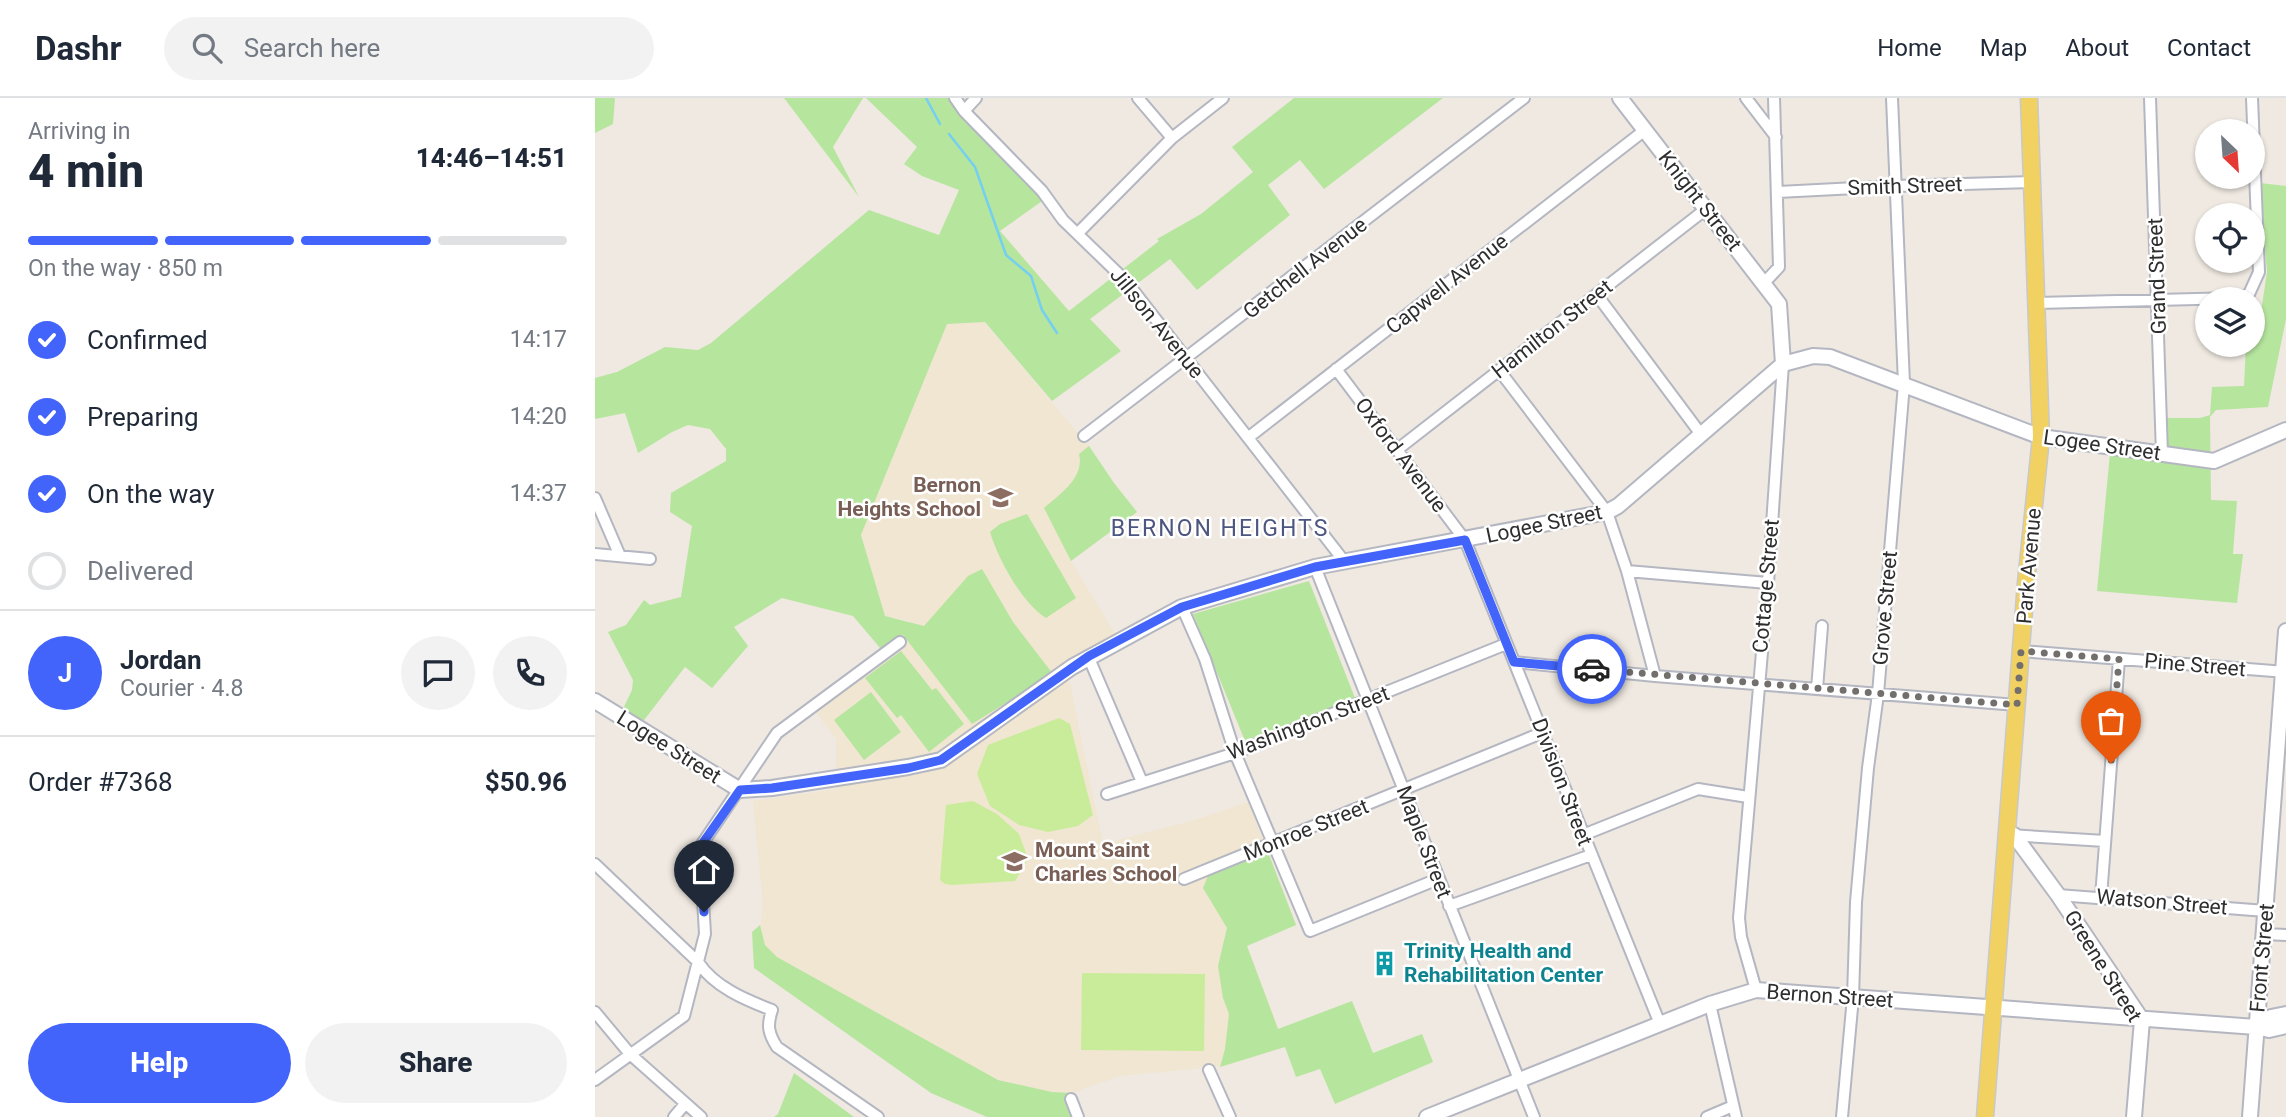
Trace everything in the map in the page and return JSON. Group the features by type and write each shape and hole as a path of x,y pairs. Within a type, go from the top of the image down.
{"main road":[{"name":"Park Avenue","path":"1985,1117 2011,835 2021,651 2041,437 2029,98"}],"street":[{"name":"Jillson Avenue","path":"955,98 964,111 1042,191 1063,220 1126,281 1344,561"},
{"path":"964,111 976,98"},
{"path":"1138,98 1172,138"},
{"path":"1078,233 1172,138 1223,98"},
{"name":"Getchell Avenue","path":"1084,436 1524,98"},
{"name":"Knight Street","path":"1620,98 1779,304"},
{"path":"1746,98 1776,137"},
{"path":"1764,283 1779,267 1774,98"},
{"name":"Grove Street","path":"1842,1117 1853,998 1856,902 1868,768 1878,694 1904,384 1892,98"},
{"name":"Grand Street","path":"2150,98 2162,454"},
{"path":"2037,303 2236,298 2249,294 2259,272 2252,98"},
{"name":"Capwell Avenue","path":"1249,437 1645,130"},
{"name":"Smith Street","path":"1778,192 2032,182"},
{"name":"Hamilton Street","path":"1398,449 1706,209"},
{"path":"1597,295 1700,433"},
{"name":"Cottage Street","path":"1756,990 1741,937 1739,918 1768,583 1783,364 1779,304"},
{"name":"Logee Street","path":"595,701 740,790 772,788 908,768 941,760 1089,656 1182,607 1315,567 1607,512 1618,506 1783,364 1814,356 1830,357 2041,437 2214,461 2286,430"},
{"name":"Oxford Avenue","path":"1336,369 1465,540"},
{"path":"1499,370 1607,512 1627,571 1654,676"},
{"path":"595,498 620,556"},
{"name":"Division Street","path":"1465,540 1660,1024"},
{"path":"595,554 650,559"},
{"name":"Maple Street","path":"1315,567 1534,1117"},
{"path":"1627,571 1768,583"},
{"path":"1182,607 1205,659 1235,753 1310,931 1438,879"},
{"path":"1817,690 1822,625"},
{"name":"Front Street","path":"2249,1117 2285,672 2286,631"},
{"path":"595,1080 684,1016 705,934 700,847 777,733 900,642"},
{"name":"Washington Street","path":"1107,794 1235,753 1506,643"},
{"name":"Pine Street","path":"2021,651 2285,672"},
{"path":"1089,656 1142,782"},
{"path":"2101,897 2119,659"},
{"path":"1514,662 2017,705"},
{"name":"Monroe Street","path":"1184,879 1544,732"},
{"path":"1583,835 1698,789 1748,797"},
{"path":"2011,835 2105,841"},
{"name":"Greene Street","path":"2011,835 2057,895 2142,1020 2134,1117"},
{"path":"1449,906 1591,855"},
{"path":"595,864 698,962 705,973 744,1000 772,1010 767,1024 770,1037 777,1047 878,1117"},
{"name":"Watson Street","path":"2057,895 2266,911"},
{"path":"2264,933 2286,935"},
{"name":"Bernon Street","path":"1427,1117 1710,1004 1756,990 2269,1030 2286,1026"},
{"path":"1707,1117 1735,1112 1710,1004"},
{"path":"595,1012 630,1054 701,1117"},
{"name":"Bernon Street","path":"2256,1027 2271,1017 2286,1014"},
{"path":"1209,1070 1230,1117"},
{"path":"1071,1099 1078,1117"},
{"path":"674,1117 685,1104"}],"shaded area":[{"name":"Mount Saint Charles School","path":"984,322 1089,446 1137,512 1071,561 1117,637 1062,669 1070,683 1103,844 1198,819 1248,802 1296,925 1247,945 1285,1047 1224,1066 1120,1076 1072,1093 1052,1092 998,1080 777,957 765,945 760,925 763,905 753,801 837,789 836,739 811,705 903,634 972,724 1053,674 980,656 906,620 885,616 861,535 947,324"}],"green space":[{"path":"595,98 615,98 613,124 595,133"},
{"path":"784,98 863,98 833,147 859,197"},
{"path":"866,98 952,98 1045,199 1000,231 1069,311 1159,241 1157,239 1201,214 1253,172 1232,147 1294,98 1443,98 1324,189 1300,160 1268,185 1290,215 1197,290 1170,259 1090,319 1121,351 1052,401 985,322 947,324 861,535 885,616 924,626 968,576 982,569 1013,622 1053,674 972,724 903,635 881,649 853,616 782,598 734,627 748,646 712,688 685,667 641,724 622,711 632,690 633,680 608,632 626,625 644,600 650,605 681,597 692,526 670,512 671,493 726,461 726,449 710,429 688,425 638,453 625,413 595,419 595,378 617,372 665,347 698,350 711,343 869,210 939,235 959,190 922,176 904,164 917,147"},
{"path":"2265,184 2286,186 2286,319 2268,407 2216,410 2210,417 2211,500 2237,501 2233,554 2243,554 2237,603 2097,591 2110,453 2159,458 2158,418 2200,418 2210,415 2212,387 2244,386 2245,357 2265,357 2267,272 2265,203 2262,203 2260,189 2265,189"},
{"path":"1089,446 1137,512 1071,561 1044,508 1075,478 1080,463 1079,454"},
{"path":"1027,514 1076,598 1046,618 1028,602 1012,580 990,532 1000,524"},
{"path":"1309,581 1355,698 1245,741 1193,614"},
{"path":"901,651 932,690 936,688 964,724 929,752 901,715 897,718 865,678"},
{"path":"871,692 901,732 864,760 834,720"},
{"path":"1059,718 1070,724 1093,815 1078,826 1048,832 1019,825 990,806 977,774 988,745"},
{"path":"973,801 997,814 1019,834 1028,859 1015,881 952,885 940,880 946,805"},
{"path":"1268,852 1296,925 1247,946 1278,1029 1352,1001 1373,1053 1422,1034 1433,1062 1335,1104 1320,1069 1296,1077 1285,1047 1220,1067 1229,1014 1223,998 1218,966 1227,928 1203,888 1208,876"},
{"path":"760,925 765,945 777,957 998,1080 1052,1092 1072,1093 1081,1117 987,1117 931,1093 754,968 752,932"},
{"path":"1082,973 1205,974 1204,1051 1081,1050"},
{"path":"794,1073 854,1117 774,1117 778,1114"}],"waterway":[{"path":"926,98 940,124"},
{"path":"949,134 975,167 1006,255 1031,276 1042,310 1057,333"}],"way so far":[{"path":"1592,669 2017,705 2021,651 2119,659 2111,763"}],"place":[{"name":"Bernon Heights School","path":"1001,497"},
{"name":"Mount Saint Charles School","path":"1015,862"},
{"name":"Trinity Health and Rehabilitation Center","path":"1384,963"}],"district":[{"name":"BERNON HEIGHTS","path":"1220,528"}],"route":[{"path":"704,912 700,847 740,790 772,788 908,768 941,760 1089,656 1182,607 1315,567 1465,540 1514,662 1592,669"}]}
